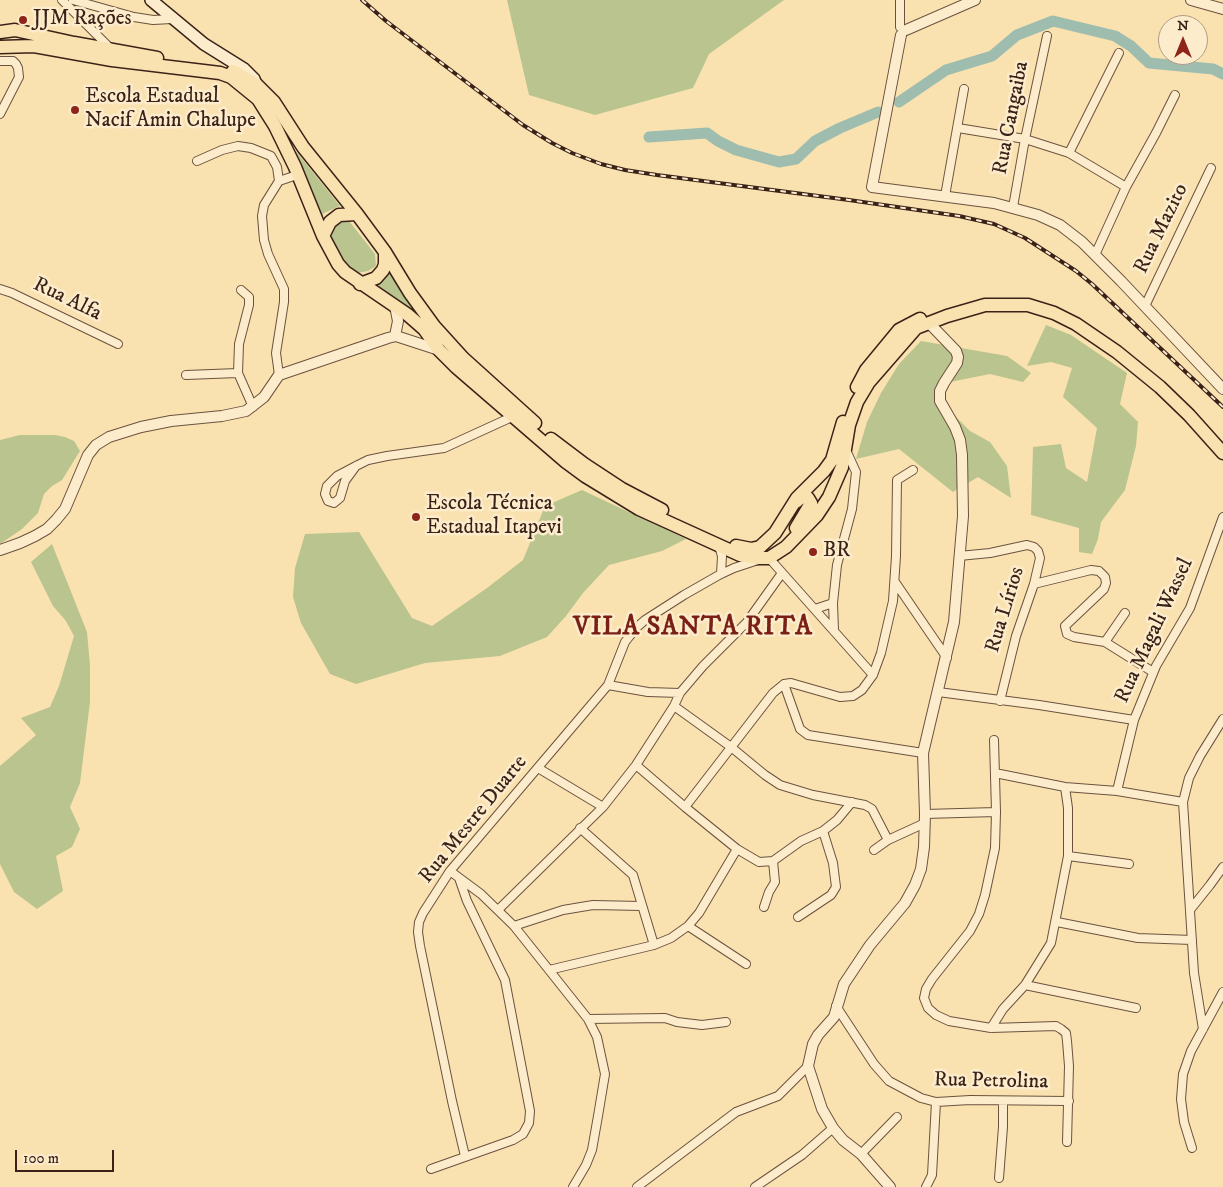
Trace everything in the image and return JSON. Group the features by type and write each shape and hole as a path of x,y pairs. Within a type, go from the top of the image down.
{"main road":[{"path":"150,0 204,44 244,69 254,79 256,84"},
{"path":"14,46 16,39 15,30"},
{"path":"0,32 15,30 113,50 230,70 256,84 274,102 303,147 385,252 423,311 463,358 546,434 584,464 642,500 744,549 760,546 775,533 796,498 824,472 832,460 848,406 866,370 899,330 930,314 986,301 1006,298 1032,300 1060,308 1083,321 1143,364 1223,440"},
{"path":"0,47 34,46 112,60 220,73 231,77 264,106 295,166 323,236 338,264 345,272 360,284 403,311 424,330 439,350 456,367 566,462 608,491 639,509 740,555 766,559 790,542 817,515 837,481 846,449 849,425 857,402 869,382 916,328 946,316 986,305 1028,305 1054,313 1076,324 1139,369 1189,415 1223,453"},
{"path":"215,67 218,62 218,52"},
{"path":"323,236 330,222 339,215 357,214"},
{"path":"360,284 376,278 383,270 385,252"},
{"path":"783,518 788,515 800,498 805,497 810,500 810,508 796,528 790,542"}],"street":[{"path":"62,0 113,50"},
{"path":"73,0 134,17 153,20 172,18"},
{"path":"900,0 903,31 872,187 1013,207 1060,225 1095,255 1223,389"},
{"path":"903,31 975,0"},
{"path":"1191,0 1223,9"},
{"name":"Rua Cangaiba","path":"1013,207 1047,36"},
{"path":"1069,153 1119,53"},
{"path":"0,61 12,61 16,64 19,77 0,114"},
{"path":"944,196 964,88"},
{"path":"1095,255 1126,187 1175,95"},
{"path":"958,128 1025,139 1069,153 1126,187"},
{"path":"197,161 222,150 238,146 251,148 271,156 277,166 279,181"},
{"name":"Rua Mazito","path":"1144,306 1211,168"},
{"path":"0,550 20,544 35,536 47,529 56,520 64,509 88,455 96,445 110,437 142,427 171,421 236,414 253,407 264,397 278,375 276,353 284,302 284,289 268,254 264,240 262,216 264,204 279,181 298,175"},
{"name":"Rua Alfa","path":"0,289 118,344"},
{"path":"241,290 249,297 249,306 239,344 238,373 253,407"},
{"path":"395,306 398,321 396,336"},
{"path":"890,1187 861,1154 843,1140 834,1128 822,1109 808,1066 813,1044 818,1035 834,1017 844,984 852,970 870,944 905,903 921,869 925,819 923,753 954,622 963,516 962,455 955,427 940,401 940,391 957,363 958,357 956,351 929,323"},
{"path":"278,375 396,336 439,350"},
{"path":"186,375 238,373"},
{"path":"356,466 345,481 340,498 334,503 328,501 325,494 327,486 336,476 356,466 368,460 444,448 514,416"},
{"path":"834,631 837,565 852,509 856,472 846,449"},
{"path":"685,807 773,693 784,684 791,683 840,697 852,696 862,690 873,675 881,654 893,601 895,582 896,480 913,470"},
{"name":"Rua Magali Wassel","path":"1117,791 1134,720 1153,672 1190,608 1223,517"},
{"name":"Rua Lírios","path":"959,556 990,553 1027,545 1034,547 1038,551 1040,558 1034,584 1021,619 1000,701"},
{"path":"719,546 722,556 721,574"},
{"path":"766,559 782,573 873,675"},
{"name":"Rua Mestre Duarte","path":"465,1156 418,932 419,922 423,913 450,871 608,685 625,642 636,628 684,595 721,574 742,565 766,559"},
{"path":"1034,584 1091,570 1099,572 1105,577 1104,589 1065,626 1066,634 1105,642 1153,672"},
{"path":"498,909 603,807 636,765 674,706 680,693 703,666 747,622 782,573"},
{"path":"895,582 946,658"},
{"path":"815,609 834,603"},
{"path":"1105,642 1125,613"},
{"path":"784,684 800,729 808,735 923,753"},
{"path":"608,685 648,692 680,693"},
{"path":"938,692 1134,720"},
{"path":"674,706 780,785 814,795 865,804 872,809 888,840"},
{"path":"1203,1029 1194,973 1183,802 1193,770 1223,719"},
{"path":"994,740 996,812 994,848 985,895 979,914 970,931 932,979 926,989 924,998 928,1008 936,1015 949,1021 991,1028 1056,1026 1066,1033 1069,1101 1067,1142"},
{"path":"636,765 738,849 759,862 773,861 801,841 823,830 837,820 852,802"},
{"path":"538,768 603,807"},
{"path":"995,774 1065,786 1117,791 1183,802"},
{"path":"991,1028 1025,985 1051,944 1057,922 1068,856 1068,808 1065,786"},
{"path":"874,850 925,819 996,812"},
{"path":"580,828 633,875 654,945"},
{"path":"798,917 831,895 836,887 833,863 823,830"},
{"path":"548,970 654,945 671,938 688,926 699,913 738,849"},
{"path":"1068,856 1129,864"},
{"path":"764,907 775,882 773,861"},
{"path":"1190,910 1223,866"},
{"path":"450,871 498,909 514,926 588,1020 597,1037 604,1074 592,1150 586,1165 573,1187"},
{"path":"432,1169 513,1140 523,1134 529,1123 530,1111 505,980 467,900 459,878"},
{"path":"514,926 563,910 593,905 641,906"},
{"path":"1057,922 1138,938 1192,940"},
{"path":"688,926 746,964"},
{"path":"1025,985 1136,1008"},
{"path":"1192,1148 1184,1122 1181,1099 1184,1074 1191,1050 1223,992"},
{"name":"Rua Petrolina","path":"836,1006 874,1064 890,1081 906,1091 936,1102 1069,1101"},
{"path":"588,1020 665,1018 677,1022 702,1025 726,1022"},
{"path":"637,1187 736,1112 778,1096 808,1066"},
{"path":"999,1178 1003,1101"},
{"path":"926,1187 932,1175 936,1102"},
{"path":"861,1154 896,1117"},
{"path":"755,1187 802,1155 834,1128"}],"green space":[{"path":"507,0 784,0 709,54 693,88 595,115 529,95"},
{"path":"287,140 340,206 324,213 321,218"},
{"path":"341,218 349,221 375,254 376,266 368,271 357,273 346,265 333,244 330,231"},
{"path":"388,268 415,312 372,285 377,285 384,280"},
{"path":"1046,325 1071,335 1127,373 1120,404 1138,422 1136,446 1125,490 1101,522 1098,539 1092,554 1079,552 1079,528 1031,515 1033,447 1061,444 1066,468 1087,482 1097,428 1063,397 1072,368 1051,362 1027,366"},
{"path":"921,341 1007,356 1031,373 1023,382 990,374 945,383 944,405 970,431 990,442 1007,466 1011,498 978,477 953,492 899,449 856,459 867,422 881,393 899,364"},
{"path":"20,435 55,435 65,437 74,441 80,451 62,480 44,494 38,513 22,529 0,544 0,440"},
{"path":"582,490 686,539 662,551 609,565 547,637 500,656 425,663 356,684 330,674 301,623 293,597 295,568 305,534 359,532 412,618 432,626 487,588 523,560 545,506"},
{"path":"52,544 87,632 90,665 90,702 80,783 70,807 80,829 72,847 56,856 63,891 37,909 14,892 0,864 0,766 36,735 21,718 50,707 59,686 74,636 66,621 53,606 31,562"}],"waterway":[{"path":"899,102 946,70 992,56 1017,35 1053,21 1115,36 1131,46 1149,63 1213,69 1223,74"},
{"path":"649,137 707,133 736,150 779,162 796,159 815,141 878,112"}],"railway":[{"path":"362,0 386,21 523,125 552,143 601,164 657,175 959,216 994,224 1025,238 1076,271 1092,284 1223,407"}],"place":[{"name":"JJM Rações","path":"23,20"},
{"name":"Escola Estadual Nacif Amin Chalupe","path":"75,110"},
{"name":"Escola Técnica Estadual Itapevi","path":"416,517"},
{"name":"BR","path":"813,552"}],"district":[{"name":"VILA SANTA RITA","path":"693,629"}]}
